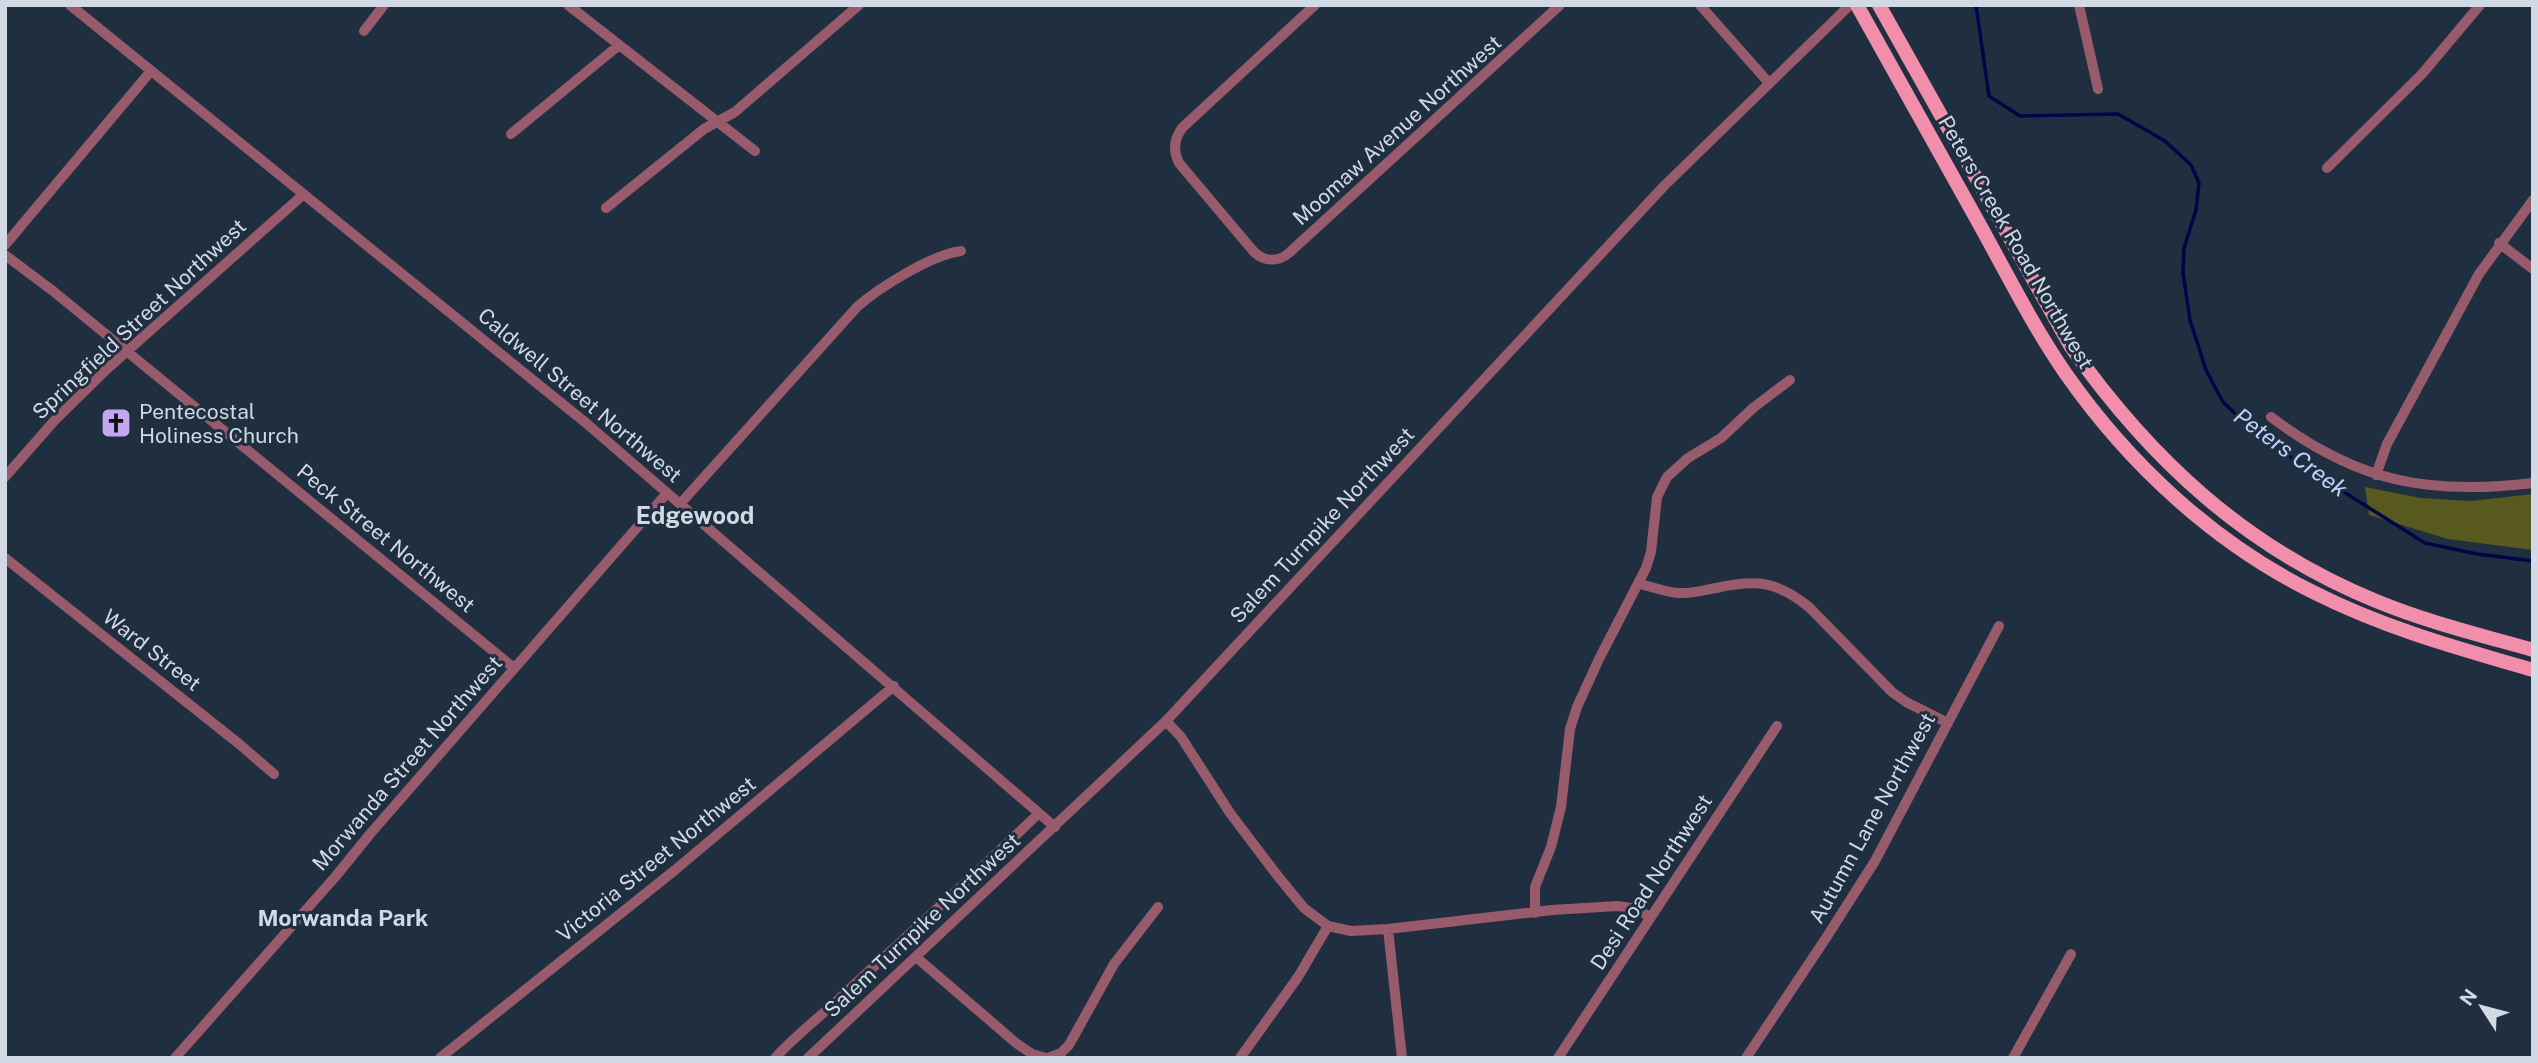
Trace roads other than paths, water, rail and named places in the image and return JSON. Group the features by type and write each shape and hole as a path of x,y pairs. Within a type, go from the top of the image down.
{"main road":[{"name":"Peters Creek Road Northwest","path":"1857,5 2043,337 2091,408 2135,458 2192,512 2222,536 2312,592 2394,628 2533,670"},
{"name":"Peters Creek Road Northwest","path":"1879,5 2071,347 2103,393 2155,452 2229,517 2327,578 2375,601 2418,617 2533,650"}],"street":[{"name":"Caldwell Street Northwest","path":"71,5 586,423 1055,827"},
{"path":"364,31 384,5"},
{"path":"568,5 755,151"},
{"path":"606,208 704,129 735,111 859,5"},
{"name":"Moomaw Avenue Northwest","path":"1315,5 1180,131 1174,148 1176,157 1254,252 1272,261 1289,253 1560,5"},
{"path":"1700,5 1769,83"},
{"name":"Salem Turnpike Northwest","path":"808,1058 1166,721 1664,186 1850,5"},
{"path":"2079,5 2098,89"},
{"path":"2327,168 2422,74 2480,5"},
{"path":"511,134 618,46"},
{"path":"5,245 151,71"},
{"name":"Springfield Street Northwest","path":"5,477 55,420 127,351 304,194"},
{"path":"2376,475 2387,444 2479,274 2499,243 2533,200"},
{"path":"2499,243 2533,269"},
{"path":"680,504 857,307 925,262 961,251"},
{"name":"Peck Street Northwest","path":"5,255 127,351 514,668"},
{"path":"1535,913 1535,887 1551,847 1561,807 1570,729 1599,659 1640,584 1651,552 1657,497 1667,477 1688,458 1721,438 1753,408 1790,380"},
{"path":"2271,417 2317,449 2376,475 2424,486 2455,488 2533,483"},
{"name":"Morwanda Street Northwest","path":"175,1058 667,493"},
{"name":"Ward Street","path":"5,558 186,701 274,775"},
{"path":"1640,584 1677,593 1737,583 1764,583 1794,595 1899,697 1948,723"},
{"name":"Autumn Lane Northwest","path":"1746,1058 1875,861 1999,626"},
{"name":"Victoria Street Northwest","path":"440,1058 675,870 894,686"},
{"path":"1166,721 1181,737 1230,813 1277,874 1304,908 1328,926 1351,931 1388,929 1630,906 1650,918"},
{"name":"Desi Road Northwest","path":"1558,1058 1777,726"},
{"path":"775,1058 811,1022 954,895 1039,813"},
{"path":"916,957 1016,1043 1032,1054 1047,1058 1061,1053 1069,1045 1114,964 1158,907"},
{"path":"1240,1058 1298,977 1328,926"},
{"path":"1388,929 1402,1058"},
{"path":"2013,1058 2071,954"}],"waterway":[{"name":"Peters Creek","path":"1976,5 1989,96 2020,116 2118,114 2165,141 2191,165 2199,183 2196,210 2184,248 2183,273 2190,320 2206,370 2223,402 2246,424 2304,467 2425,543 2477,554 2533,561"}],"place":[{"name":"Pentecostal Holiness Church","path":"116,423"}],"district":[{"name":"Edgewood","path":"695,515"},
{"name":"Morwanda Park","path":"343,917"}]}
